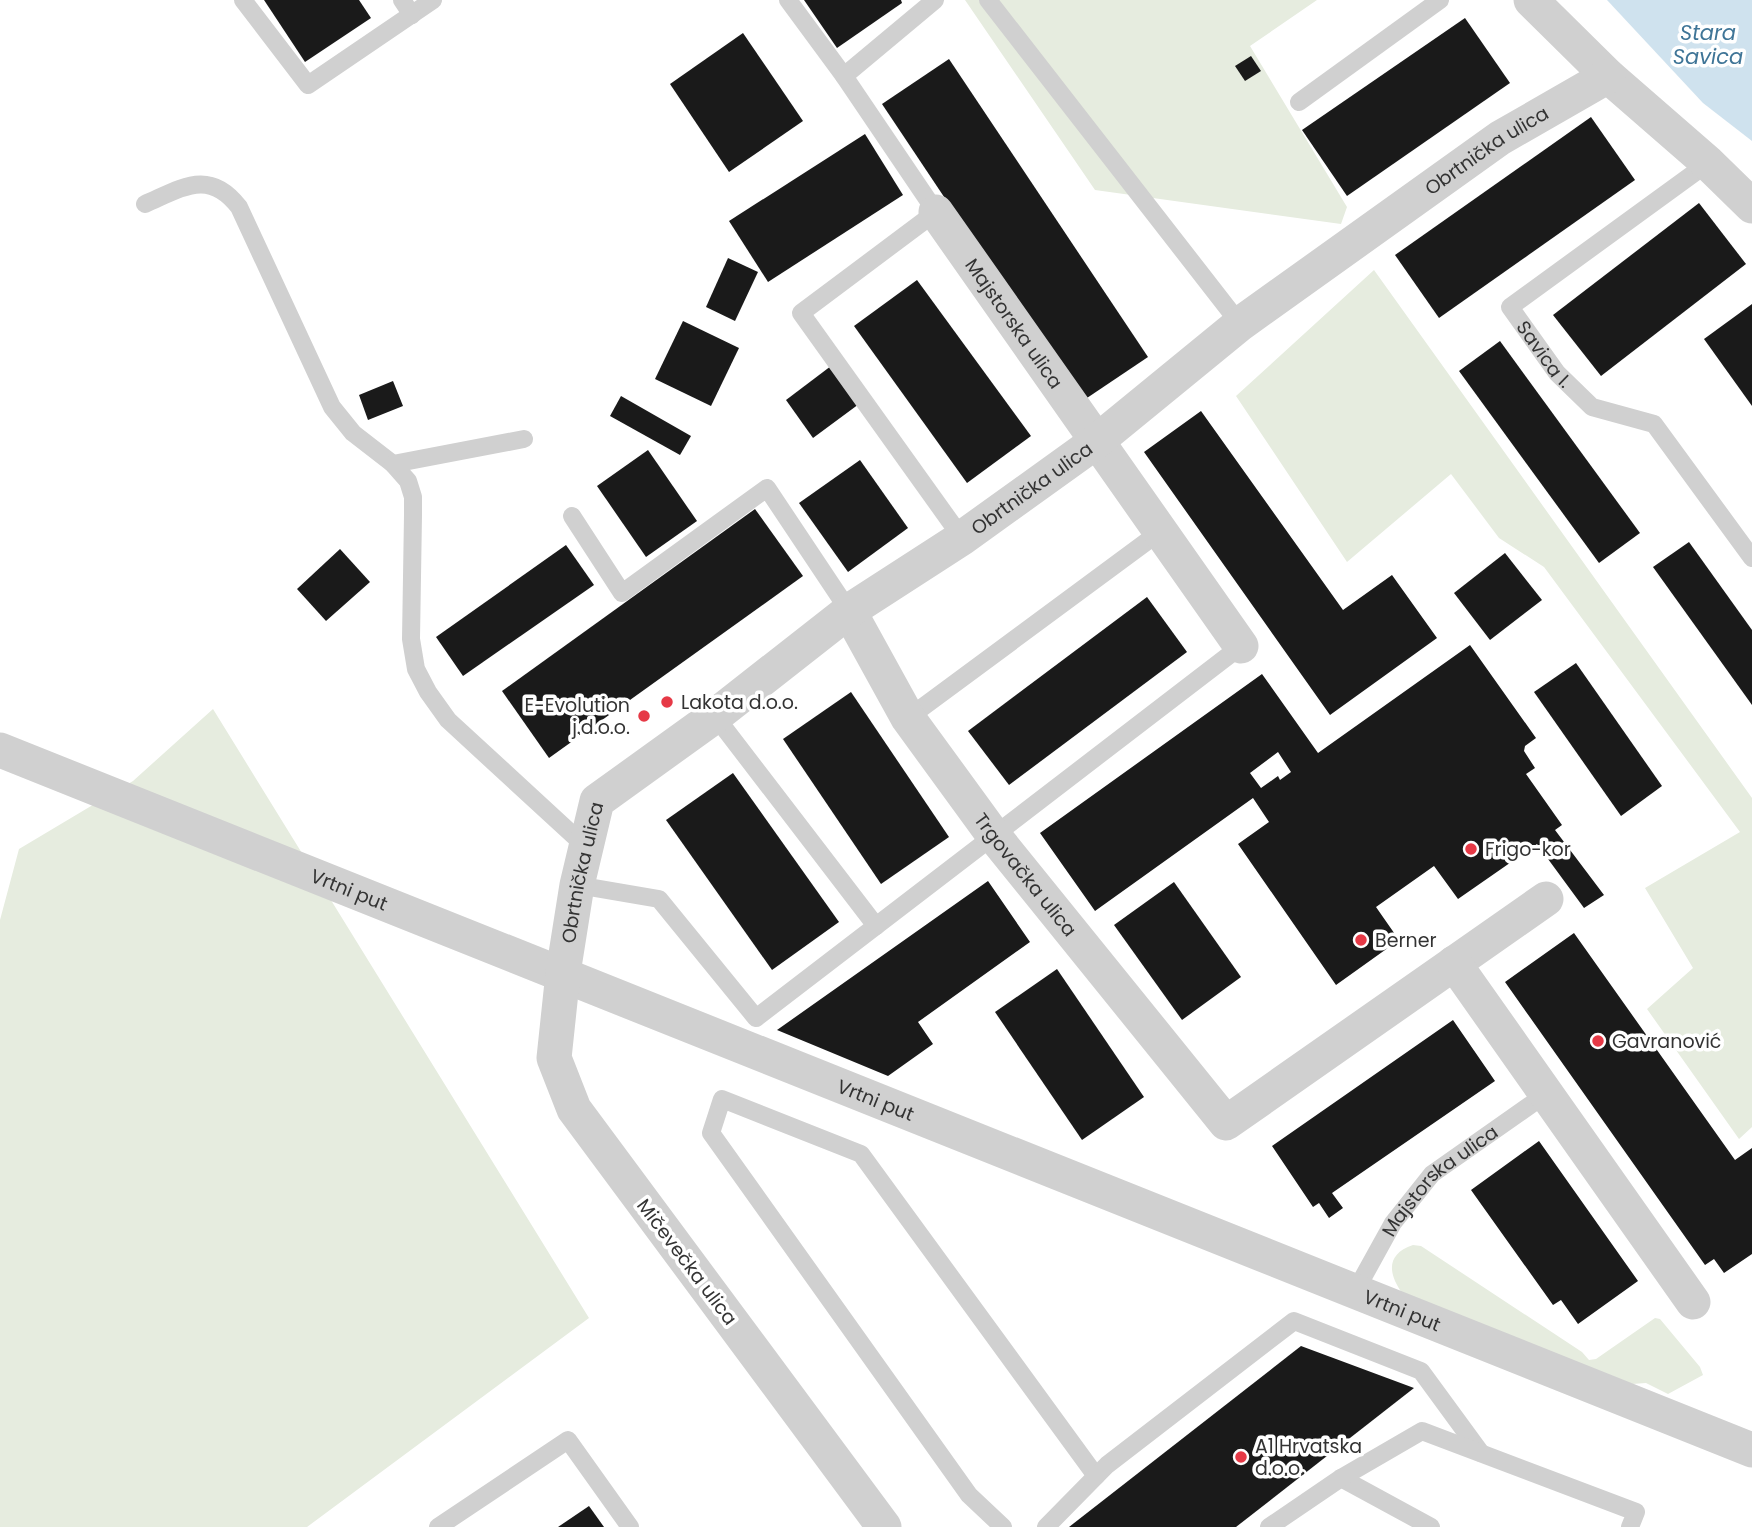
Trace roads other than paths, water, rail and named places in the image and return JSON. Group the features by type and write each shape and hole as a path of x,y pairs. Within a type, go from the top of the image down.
{"street":[{"path":"1531,0 1608,76 1709,163 1752,206"},
{"name":"Obrtnička ulica","path":"563,973 577,885 597,801 715,716 849,611 962,538 1097,441 1240,324 1500,138 1608,76"},
{"name":"Majstorska ulica","path":"936,212 1241,646"},
{"name":"Trgovačka ulica","path":"849,611 908,718 994,836 1226,1123 1454,963"},
{"name":"Vrtni put","path":"0,750 1752,1450"},
{"path":"1546,899 1454,963 1693,1302"},
{"name":"Mičevečka ulica","path":"563,973 554,1058 573,1109 884,1527"}],"lane":[{"path":"243,0 309,85 407,8 433,0"},
{"name":"Majstorska ulica","path":"788,0 844,76 936,212"},
{"path":"844,76 935,0"},
{"path":"988,0 1240,324"},
{"path":"1299,102 1440,0"},
{"name":"Savica I.","path":"1709,163 1510,307 1557,373 1592,407 1654,424 1752,558"},
{"path":"145,204 190,185 214,185 230,195 239,207 332,407 354,433 393,464 408,481 413,497 411,639 416,669 428,692 448,720 586,847"},
{"path":"936,212 801,313 962,538"},
{"path":"393,464 524,439"},
{"path":"572,516 622,593 767,488 849,611"},
{"path":"908,718 1161,531"},
{"path":"577,885 659,900 756,1018 1241,646"},
{"path":"715,716 876,926"},
{"name":"Majstorska ulica","path":"1356,1290 1393,1223 1432,1174 1546,1094"},
{"path":"1003,1527 969,1495 711,1133 722,1099 861,1154 1096,1476"},
{"path":"1046,1527 1107,1465 1294,1321 1421,1371 1481,1453"},
{"path":"1269,1527 1341,1478 1422,1431 1636,1512 1630,1527"},
{"path":"438,1527 568,1440 630,1527"},
{"path":"1341,1478 1431,1527"}],"water":[{"name":"Stara Savica","path":"1607,0 1752,0 1752,141 1703,103"}],"place":[{"name":"Lakota d.o.o.","path":"667,702"},
{"name":"E-Evolution j.d.o.o.","path":"644,716"},
{"name":"Frigo-kor","path":"1471,849"},
{"name":"Berner","path":"1361,940"},
{"name":"Gavranović","path":"1598,1041"},
{"name":"A1 Hrvatska d.o.o.","path":"1241,1457"}]}
